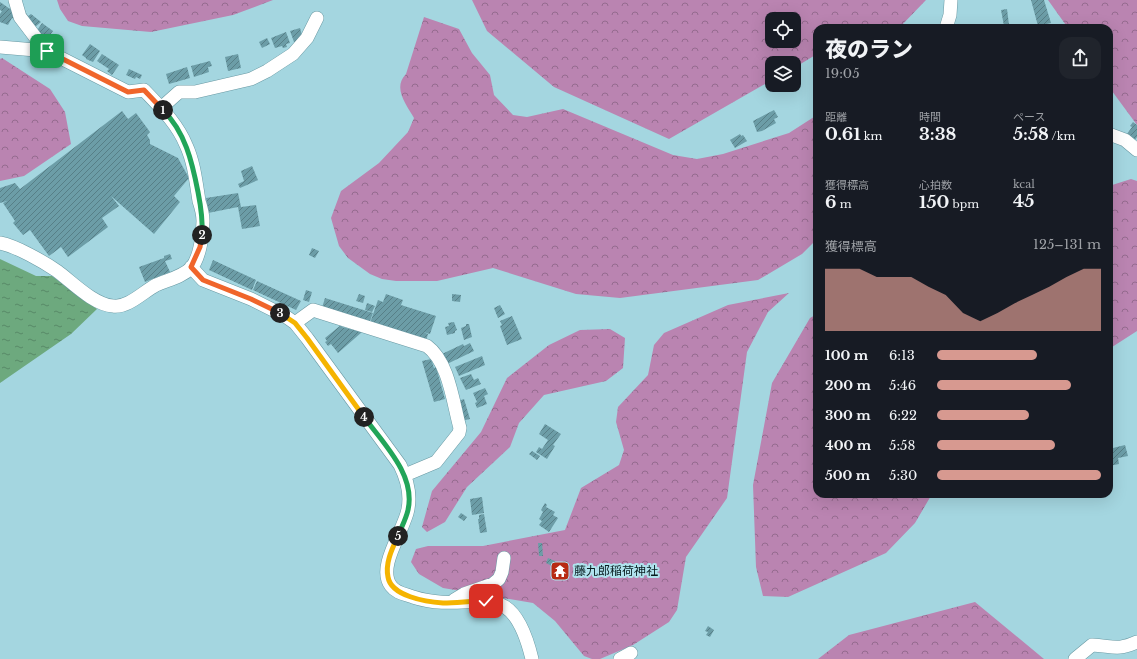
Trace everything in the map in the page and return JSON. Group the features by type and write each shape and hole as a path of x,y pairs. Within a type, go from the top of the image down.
{"street":[{"path":"0,243 42,262 94,299 114,307 132,300 154,286 184,272 191,267 200,247 203,220 194,170 186,144 172,119 144,90 128,92 47,51 20,17 15,0"},
{"path":"947,24 950,15 951,0"},
{"path":"161,108 179,92 195,92 251,79 267,71 293,54 307,38 318,18"},
{"path":"0,47 47,51"},
{"path":"1113,136 1125,140 1137,150"},
{"path":"191,267 203,280 271,309 295,323 400,465 408,483 409,497 408,509 388,564 390,586 397,592 415,598 443,603 478,601 497,602 506,606 515,615 528,645 532,659"},
{"path":"295,323 313,310 427,346 434,351 445,370 460,428 459,433 436,462 405,475"},
{"path":"451,602 464,594 493,584 499,579 502,572 504,558"},
{"path":"1075,659 1092,644 1117,648 1129,646 1137,642"}],"green space":[{"path":"57,0 273,0 233,15 151,32 82,26 68,21 60,9"},
{"path":"472,0 926,0 903,24 813,24 813,56 801,64 801,56 765,56 765,84 669,139 554,87 487,31"},
{"path":"1048,0 1137,0 1137,125 1113,92 1113,24 1065,24"},
{"path":"424,17 459,29 472,53 490,75 494,95 513,115 527,117 563,109 673,155 697,159 723,154 789,133 813,118 813,243 802,254 758,280 620,298 576,294 493,268 437,281 396,281 382,279 370,274 348,258 339,246 331,218 341,191 379,163 408,132 414,118 402,96 401,91 400,85 406,74"},
{"path":"2,58 50,89 65,112 71,144 24,176 0,181 0,59"},
{"path":"1131,179 1137,181 1137,331 1113,346 1113,185"},
{"path":"789,293 768,312 747,352 727,498 686,557 677,610 669,622 633,645 600,659 592,659 584,656 555,621 533,603 443,588 419,574 411,562 416,549 428,546 483,546 565,530 581,488 619,465 624,450 616,422 618,407 648,375 654,345 664,333 728,305"},
{"path":"813,316 813,498 930,498 915,523 886,553 788,597 763,596 756,567 753,485 772,383 810,318"},
{"path":"610,329 625,338 623,368 606,381 544,395 519,423 510,447 467,487 445,522 427,532 422,527 432,491 481,432 507,378 549,345 580,330"},
{"path":"975,602 1044,659 818,659 849,635"}],"water":[{"path":"0,259 36,276 52,276 97,309 71,334 0,383"}],"building":[{"path":"1031,0 1044,0 1051,23 1037,24"},
{"path":"0,2 13,11 12,13 16,16 14,19 12,18 8,25 0,22 0,14 2,11 0,10"},
{"path":"1007,9 1009,24 1004,24 1001,10"},
{"path":"26,13 28,16 31,14 41,22 35,27 24,15"},
{"path":"42,23 53,31 47,39 36,32"},
{"path":"300,28 303,39 294,42 290,31"},
{"path":"286,32 290,43 286,44 287,47 283,48 282,46 275,48 271,38"},
{"path":"267,38 270,44 262,48 259,42"},
{"path":"90,44 100,51 93,62 86,59 82,55"},
{"path":"102,54 119,65 112,75 107,71 109,69 97,61"},
{"path":"238,54 241,68 228,71 225,57"},
{"path":"210,61 212,66 208,67 209,72 194,77 191,66"},
{"path":"187,67 190,78 169,84 166,74"},
{"path":"129,69 142,75 140,79 136,77 135,79 126,75"},
{"path":"774,110 778,117 774,119 776,123 762,131 757,132 753,121"},
{"path":"122,111 128,119 136,113 150,132 147,135 150,140 150,144 178,158 189,178 174,196 180,202 154,234 111,196 119,206 102,218 108,227 68,257 61,247 49,256 30,230 23,235 13,223 15,221 3,203 7,201 0,203 0,188 15,183 20,189"},
{"path":"1133,122 1137,125 1137,137 1135,140 1127,134 1132,127 1130,126"},
{"path":"740,134 741,136 743,135 747,141 735,148 730,140"},
{"path":"252,166 258,180 240,188 238,184 244,181 241,171"},
{"path":"238,193 241,207 256,205 260,226 242,229 238,207 208,213 206,198"},
{"path":"312,248 319,251 315,258 309,255"},
{"path":"170,254 172,259 165,261 170,272 145,282 139,267 164,258 164,256"},
{"path":"213,260 256,280 252,290 209,270"},
{"path":"257,281 301,301 296,310 253,290"},
{"path":"306,290 312,292 309,302 303,300"},
{"path":"359,294 365,296 363,303 356,301"},
{"path":"386,294 403,300 401,305 436,316 430,334 423,332 428,334 426,341 370,323 378,300 383,302"},
{"path":"452,294 461,295 460,302 452,301"},
{"path":"325,298 373,313 368,326 321,311"},
{"path":"367,303 375,306 372,312 365,310"},
{"path":"500,305 505,314 498,318 494,308"},
{"path":"512,316 522,339 507,345 500,326 502,325 500,321"},
{"path":"454,322 457,330 455,333 447,335 445,327 449,326 448,323"},
{"path":"466,324 469,324 472,337 464,340 461,328 466,326"},
{"path":"341,325 342,327 362,332 338,353 331,344 328,346 325,342 327,341 325,338"},
{"path":"470,343 474,351 447,364 442,354 463,344 464,346"},
{"path":"482,356 485,365 459,376 455,367"},
{"path":"431,359 434,368 436,367 445,399 434,402 422,361"},
{"path":"471,374 474,380 478,378 481,384 466,390 460,378"},
{"path":"485,388 488,394 484,396 487,404 477,408 475,403 477,402 473,393"},
{"path":"464,399 470,419 461,421 458,401"},
{"path":"545,424 561,434 553,445 555,446 547,459 536,452 539,447 542,449 548,440 539,434"},
{"path":"1125,445 1128,456 1118,458 1119,464 1113,465 1113,448"},
{"path":"532,451 540,456 537,460 529,454"},
{"path":"482,497 484,513 472,515 470,499"},
{"path":"545,503 547,505 546,507 555,512 553,515 558,518 549,532 539,525 542,521 539,519 543,512 541,510"},
{"path":"461,513 467,517 464,521 458,517"},
{"path":"484,514 487,532 480,533 478,519 479,515"},
{"path":"538,543 542,543 543,556 539,556"},
{"path":"548,558 557,562 554,567 546,563"},
{"path":"562,564 566,567 563,571 566,572 562,579 560,577 559,579 553,573 557,567 559,569"},
{"path":"708,626 714,630 710,637 706,635 708,632 705,631"}],"place":[{"name":"藤九郎稲荷神社","path":"560,571"}],"route":[{"path":"47,51 128,92 144,90 172,119 186,144 194,170 203,220 200,247 191,267 203,280 251,299 285,316 295,323 400,465 408,483 409,497 408,509 388,564 390,586 397,592 429,601 443,603 486,601"}]}
